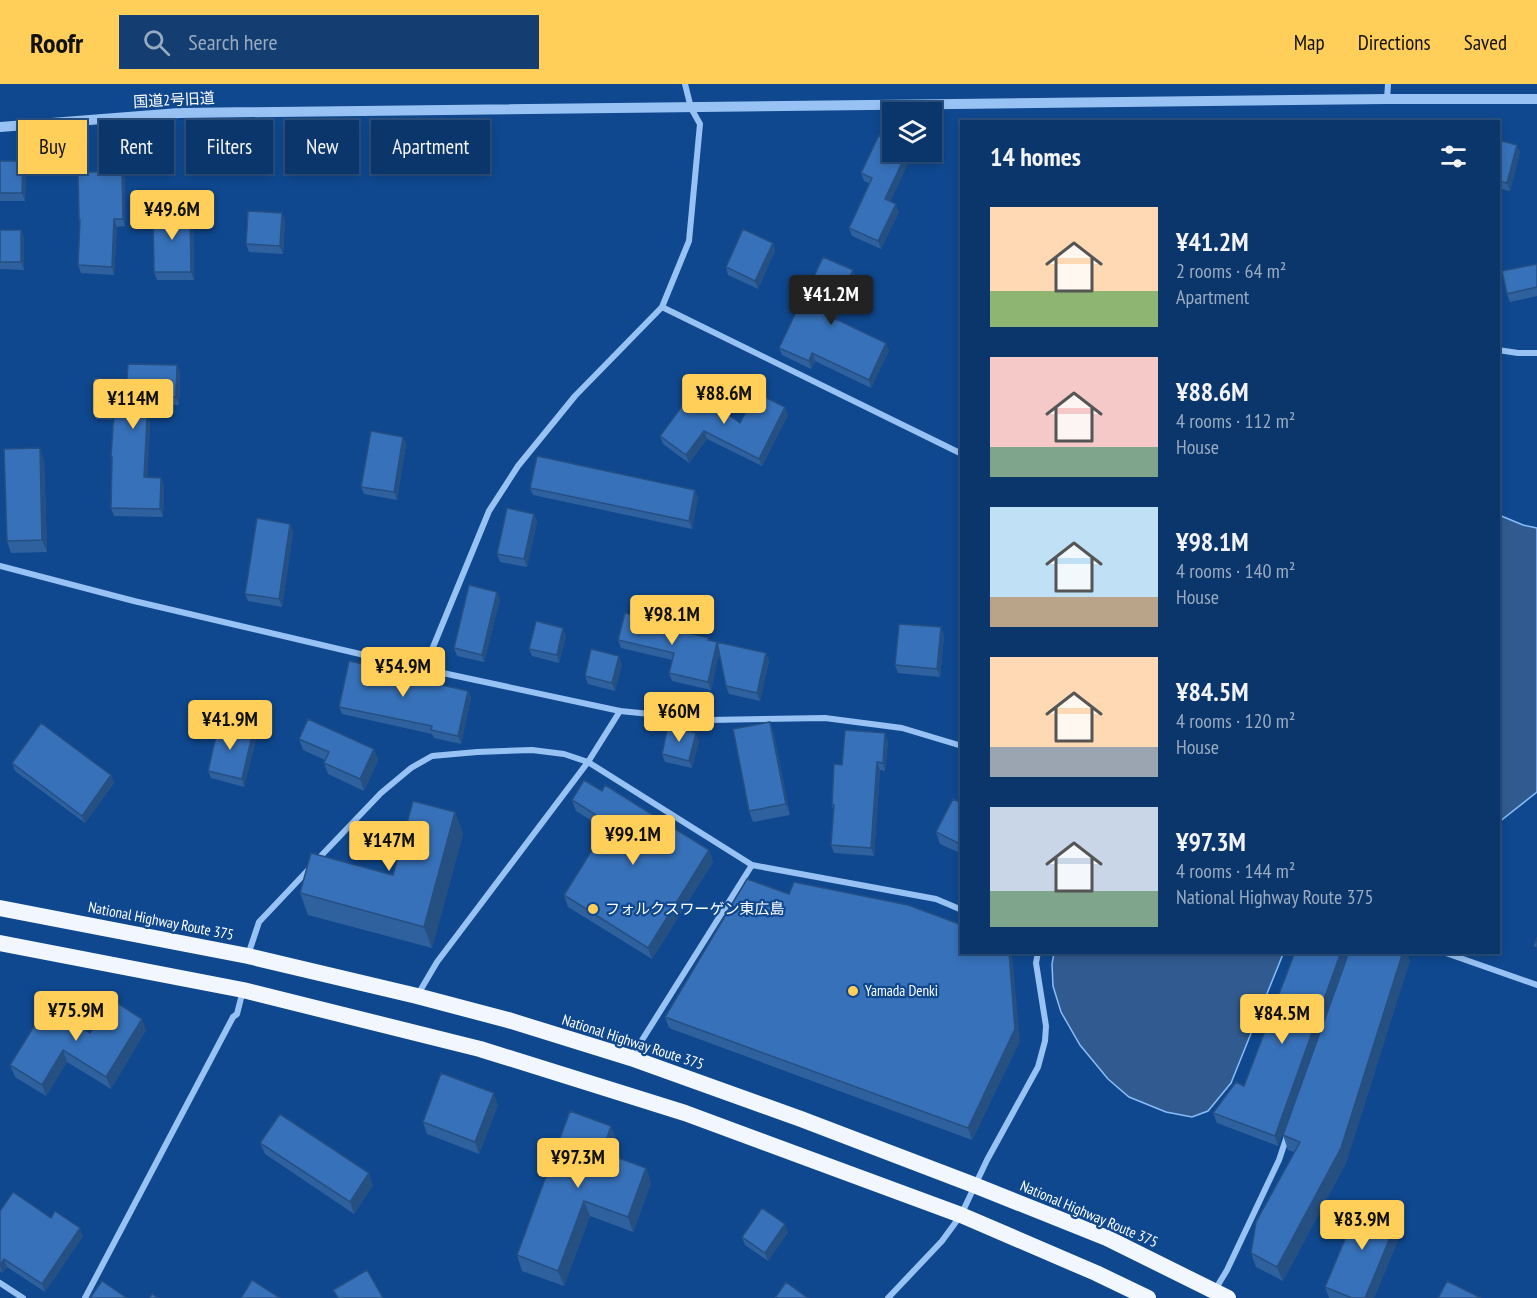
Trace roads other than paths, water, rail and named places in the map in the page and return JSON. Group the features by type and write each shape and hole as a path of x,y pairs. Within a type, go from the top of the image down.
{"highway":[{"name":"National Highway Route 375","path":"0,908 248,956 417,996 508,1020 631,1058 801,1119 1107,1238 1218,1296"},
{"path":"0,943 243,990 480,1049 685,1113 961,1215 1148,1298"}],"street":[{"path":"424,669 489,511 518,466 575,396 662,307 689,241 700,124 691,108 685,84"},
{"path":"1387,99 1388,84"},
{"name":"国道2号旧道","path":"0,127 179,113 1537,99"},
{"path":"662,307 960,453"},
{"path":"1500,350 1537,354"},
{"path":"0,566 134,602 424,669 620,711 710,720 825,718 902,728 960,745"},
{"path":"417,996 437,962 588,762 620,711"},
{"path":"248,956 259,921 381,793 411,768 432,756 477,752 532,750 564,754 588,762 752,865 936,899 960,909"},
{"path":"631,1058 752,865"},
{"path":"888,1298 942,1241 961,1215 974,1185 1038,1067 1046,1041 1046,1026 1036,963 1038,954"},
{"path":"1449,954 1537,985"},
{"path":"85,1298 233,1017 237,1014 243,990"},
{"path":"1218,1296 1227,1270 1279,1160 1290,1127"},
{"path":"0,1283 23,1298"}],"water":[{"path":"1500,515 1537,528 1537,792 1500,821"},
{"path":"1054,954 1283,954 1231,1083 1208,1111 1192,1117 1166,1112 1129,1097 1108,1079 1080,1045 1061,1012 1053,986"}],"place":[{"name":"フォルクスワーゲン東広島","path":"593,909"},
{"name":"Yamada Denki","path":"853,991"}]}
